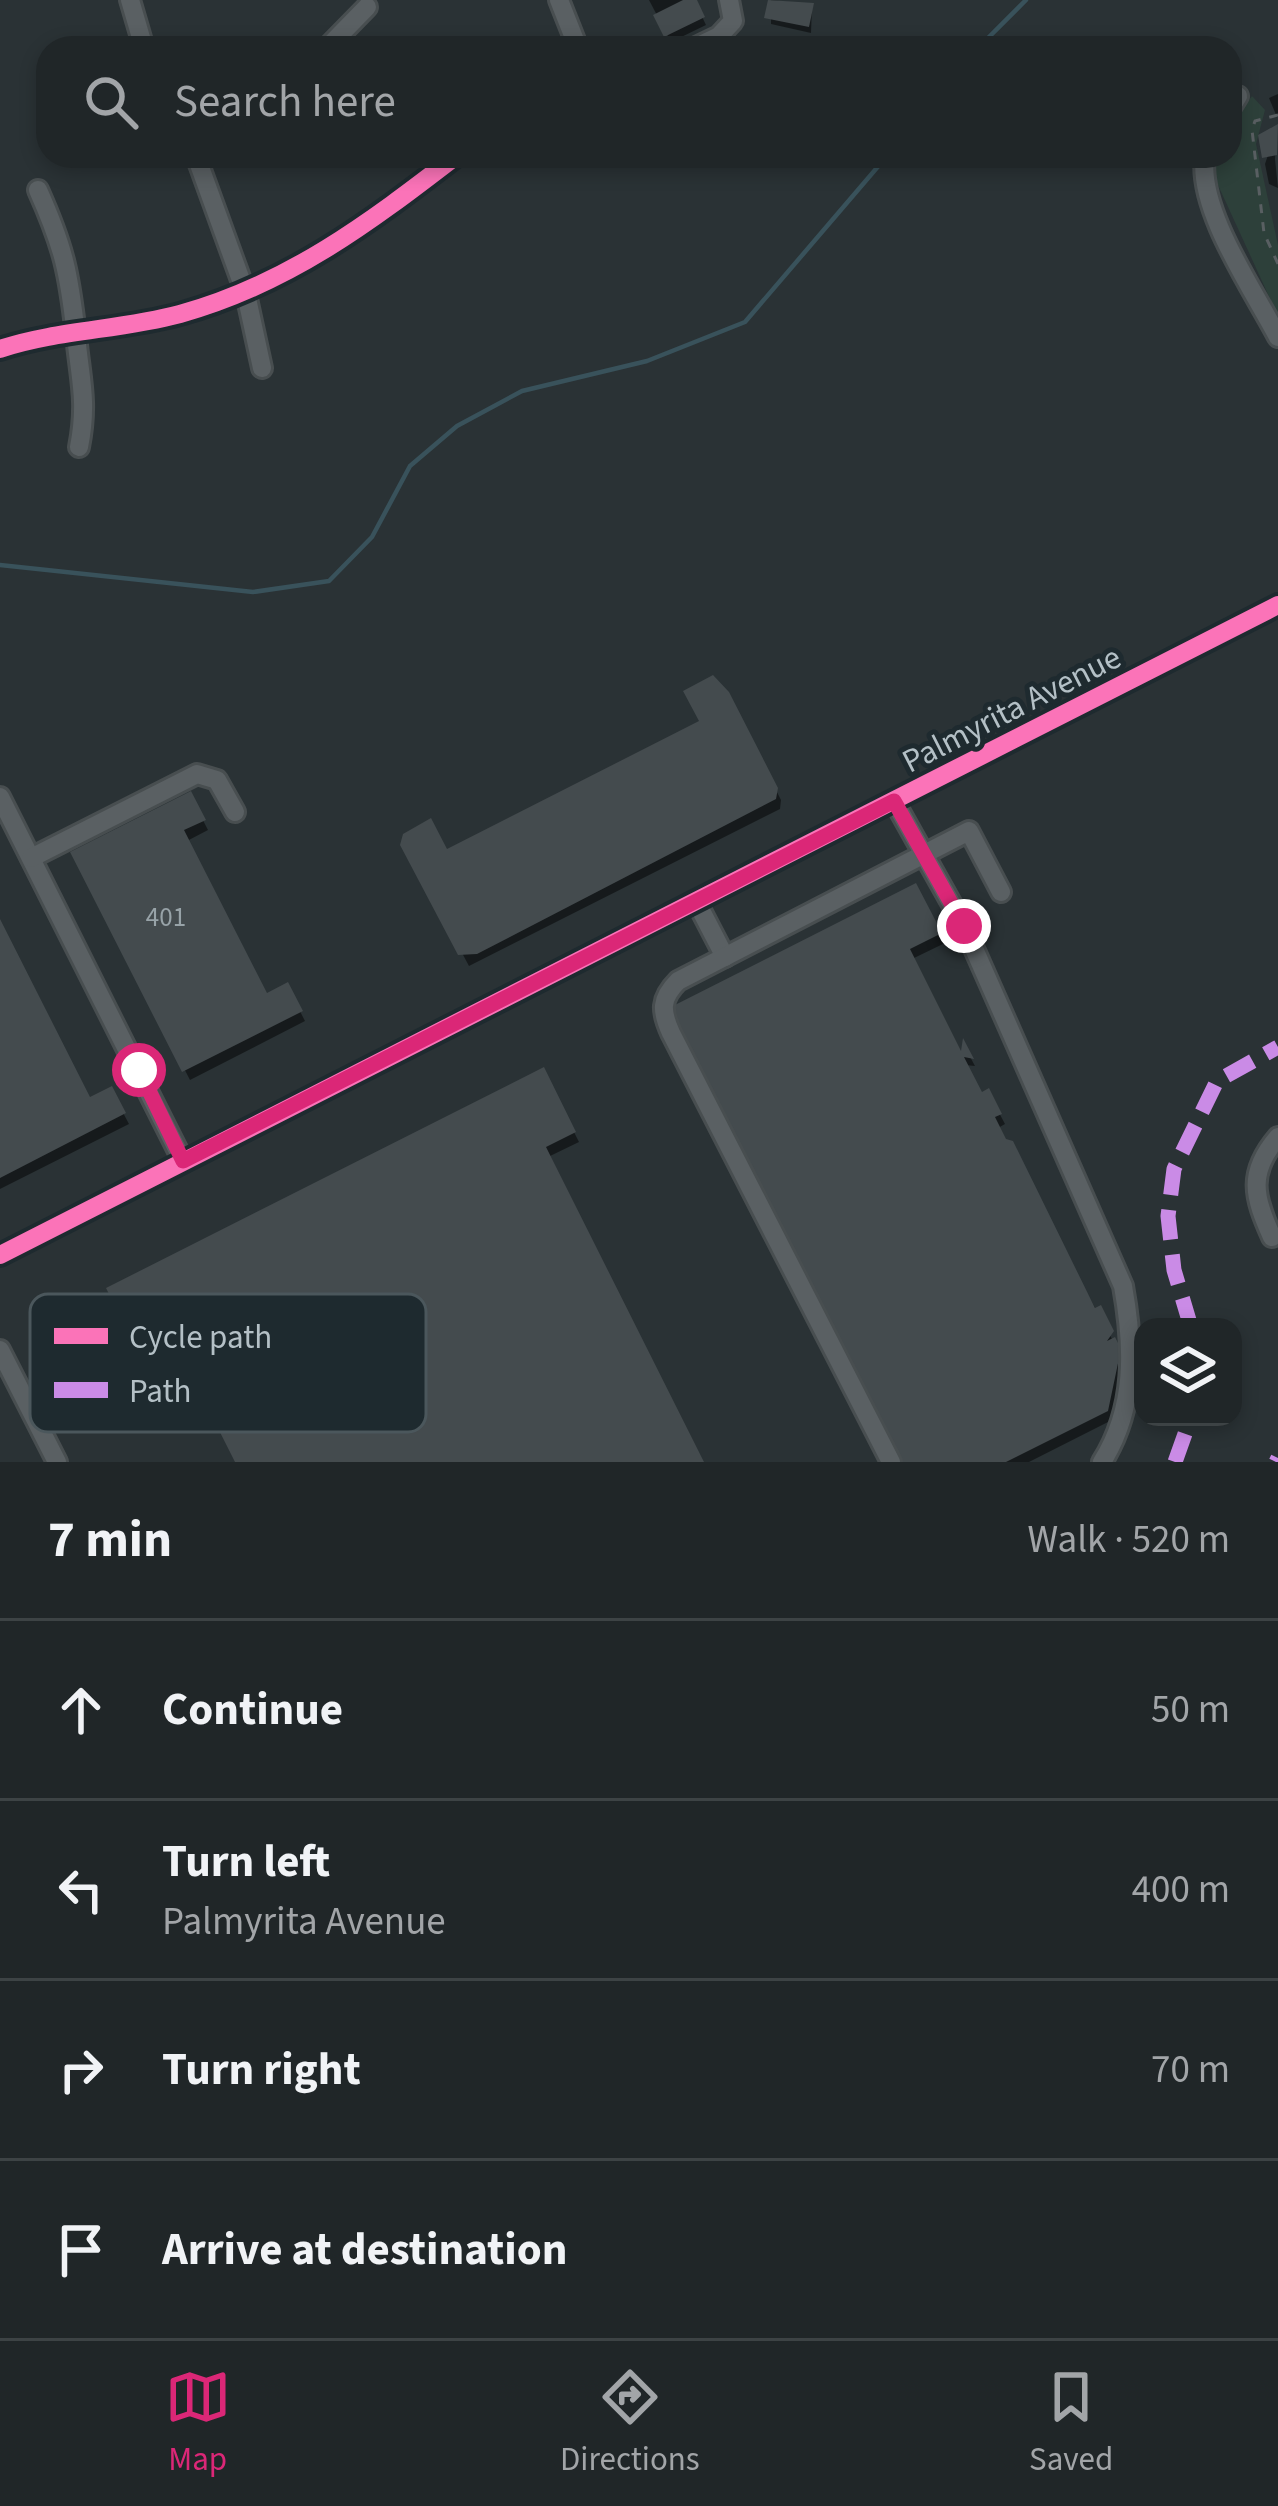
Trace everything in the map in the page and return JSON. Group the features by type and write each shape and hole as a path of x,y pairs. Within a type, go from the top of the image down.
{"street":[{"path":"130,0 140,36"},
{"path":"559,0 573,36"},
{"path":"714,36 733,20 729,0"},
{"path":"338,36 367,7"},
{"path":"200,168 246,294 262,368"},
{"path":"0,349 246,294 353,236 441,168"},
{"path":"1203,168 1209,203 1278,338"},
{"path":"38,190 65,251 86,408 80,447"},
{"name":"Palmyrita Avenue","path":"0,1255 1278,605"},
{"path":"31,858 197,774 217,780 235,812"},
{"path":"0,797 183,1161"},
{"path":"894,801 964,926 1123,1286 1134,1345 1126,1406 1102,1462"},
{"path":"891,1462 662,1014 664,995 678,981 969,831 1001,892"},
{"path":"696,901 725,957"},
{"path":"1272,1238 1252,1195 1260,1158 1278,1137"},
{"path":"0,1350 30,1410"},
{"path":"41,1432 56,1462"}],"path":[{"path":"1278,115 1255,121 1252,130 1264,232 1278,264"}],"green space":[{"path":"1252,96 1265,110 1256,144 1278,245 1278,316 1212,172 1213,168 1242,168 1242,110"}],"building":[{"path":"683,0 697,0 705,17 664,36 653,15"},
{"path":"768,0 814,3 809,27 764,18"},
{"path":"1278,124 1277,155 1262,158 1258,135"},
{"path":"713,675 729,692 778,788 776,799 477,954 458,955 400,845 403,834 431,818 447,849 699,721 683,691"},
{"path":"191,791 206,820 184,830 267,993 288,982 303,1011 182,1072 70,852"},
{"path":"916,883 942,933 910,949 961,1051 963,1038 974,1059 964,1057 982,1092 989,1088 1002,1114 995,1117 1006,1139 1013,1141 1095,1308 1101,1305 1114,1331 1107,1341 1115,1337 1121,1349 1108,1411 1006,1462 895,1462 667,1009"},
{"path":"0,919 90,1097 112,1086 126,1113 0,1178"},
{"path":"544,1067 576,1132 546,1147 704,1462 235,1462 220,1432 426,1432 426,1294 109,1294 106,1288"}],"waterway":[{"path":"990,36 1026,0"},
{"path":"0,565 253,592 329,581 372,537 410,466 457,426 522,391 647,361 745,322 877,168"}],"marked path":[{"path":"1188,1318 1174,1270 1168,1216 1174,1169 1217,1081 1278,1047"},
{"path":"1175,1462 1188,1426"},
{"path":"1276,1462 1278,1458"}],"cycle path":[{"path":"0,349 180,314 256,286 359,228 440,168"},
{"path":"0,1255 1278,605"}],"route":[{"path":"139,1070 183,1161 894,801 964,926"}]}
